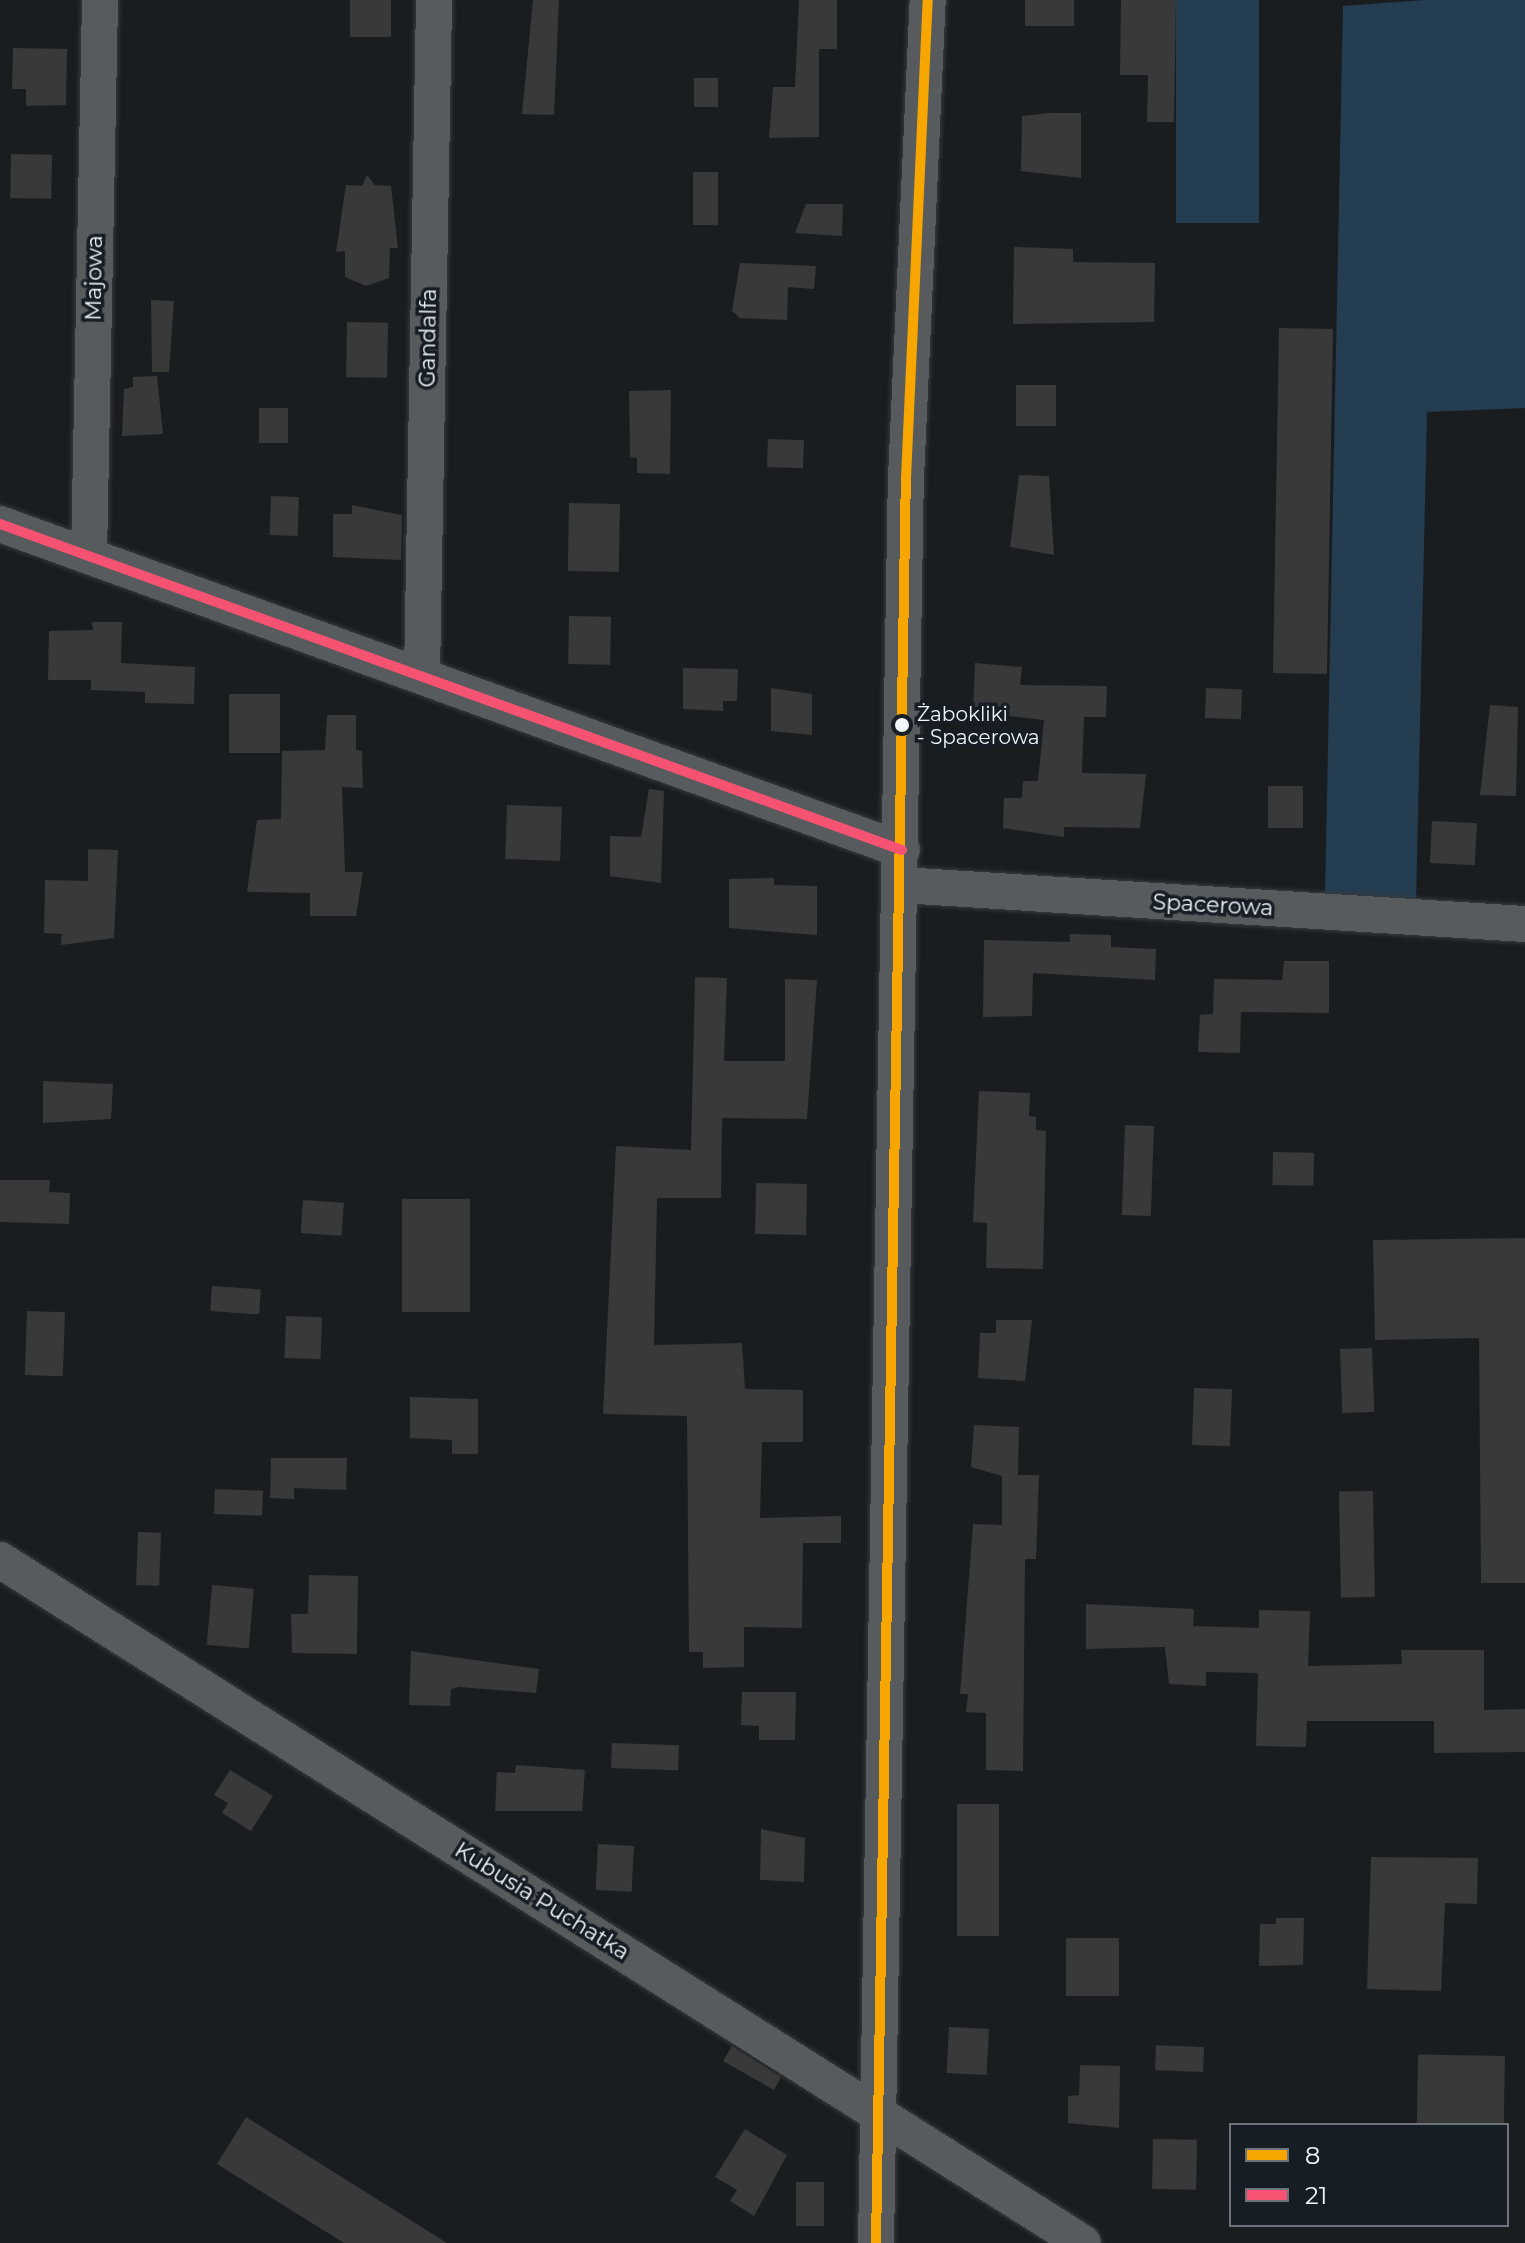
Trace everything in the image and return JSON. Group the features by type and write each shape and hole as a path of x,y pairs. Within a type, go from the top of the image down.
{"street":[{"name":"Majowa","path":"89,555 100,0"},
{"name":"Gandalfa","path":"422,676 434,0"},
{"path":"876,2243 907,470 928,0"},
{"name":"Spacerowa","path":"0,524 422,676 901,868 1525,924"},
{"name":"Kubusia Puchatka","path":"0,1560 1083,2243"}],"shaded area":[{"path":"1176,0 1259,0 1259,223 1176,223"},
{"path":"1425,0 1525,0 1525,408 1427,412 1416,903 1325,896 1343,6"}],"building":[{"path":"350,0 391,0 391,37 350,37"},
{"path":"533,0 559,0 554,115 522,114"},
{"path":"799,0 837,0 837,49 819,49 819,137 769,138 773,87 795,87"},
{"path":"1025,0 1074,0 1074,26 1025,26"},
{"path":"1121,0 1176,0 1174,122 1147,122 1148,75 1120,75"},
{"path":"13,48 67,49 66,105 26,106 26,89 12,89"},
{"path":"694,78 718,78 718,107 694,107"},
{"path":"1081,113 1081,178 1021,171 1022,116"},
{"path":"11,154 52,155 51,199 10,198"},
{"path":"693,172 718,172 718,225 693,225"},
{"path":"367,175 375,185 391,186 398,248 390,248 389,278 366,286 345,277 345,251 336,252 346,185 362,186"},
{"path":"806,204 843,204 842,236 795,233"},
{"path":"1014,247 1073,249 1073,262 1155,263 1154,322 1013,324"},
{"path":"740,263 816,266 814,289 788,287 787,320 740,318 732,311"},
{"path":"151,300 174,301 169,372 152,372"},
{"path":"347,322 388,323 387,378 346,377"},
{"path":"1279,328 1333,329 1327,674 1273,673"},
{"path":"157,376 163,434 122,436 124,389 133,387 133,377"},
{"path":"1016,385 1056,385 1056,426 1016,426"},
{"path":"671,390 670,474 637,473 637,458 630,457 629,391"},
{"path":"259,408 288,408 288,443 259,443"},
{"path":"768,439 804,440 803,468 767,467"},
{"path":"1019,475 1049,476 1054,555 1010,547"},
{"path":"271,496 299,497 298,536 270,535"},
{"path":"569,503 620,504 619,572 568,571"},
{"path":"352,505 402,515 401,560 333,557 333,514 352,514"},
{"path":"569,616 611,617 610,665 568,664"},
{"path":"92,622 122,622 121,663 195,667 194,704 145,703 145,692 91,690 91,680 48,680 49,631 93,630"},
{"path":"975,663 1022,667 1020,685 1107,686 1106,717 1084,717 1082,773 1146,774 1140,828 1064,827 1064,837 1003,828 1004,798 1022,798 1023,781 1038,781 1044,720 973,712"},
{"path":"683,668 738,669 737,701 723,701 723,711 683,709"},
{"path":"771,688 812,694 812,735 771,731"},
{"path":"1206,688 1242,689 1241,719 1205,718"},
{"path":"229,694 280,694 280,753 229,753"},
{"path":"1490,705 1518,707 1516,796 1480,795"},
{"path":"327,715 356,715 356,750 362,751 363,788 342,787 345,872 363,872 356,916 310,916 310,893 247,892 257,820 281,819 282,751 325,750"},
{"path":"1268,786 1303,786 1303,828 1268,828"},
{"path":"649,789 664,791 661,883 610,876 610,836 641,837"},
{"path":"507,805 562,807 560,861 505,859"},
{"path":"1432,821 1477,823 1475,865 1430,863"},
{"path":"88,849 118,850 114,938 61,945 62,934 44,933 45,880 88,881"},
{"path":"774,878 774,885 817,886 817,935 729,928 729,879"},
{"path":"1070,934 1111,935 1111,947 1156,949 1155,980 1033,973 1032,1016 983,1017 984,940 1070,942"},
{"path":"1284,961 1329,961 1329,1013 1241,1012 1240,1053 1198,1052 1200,1015 1213,1014 1214,979 1282,980"},
{"path":"695,977 727,978 724,1061 785,1061 785,979 817,980 807,1119 722,1118 721,1198 657,1198 654,1345 742,1343 745,1389 803,1390 803,1442 762,1442 760,1518 841,1516 841,1543 803,1543 802,1628 744,1627 744,1667 703,1668 703,1652 689,1652 687,1416 603,1414 616,1146 691,1150"},
{"path":"43,1081 113,1084 111,1119 43,1123"},
{"path":"979,1091 1030,1093 1029,1116 1036,1117 1036,1130 1046,1131 1043,1269 986,1268 987,1223 973,1222"},
{"path":"1125,1125 1154,1126 1151,1216 1122,1215"},
{"path":"1273,1152 1314,1153 1313,1186 1272,1185"},
{"path":"0,1180 50,1180 49,1192 70,1193 69,1224 0,1222"},
{"path":"756,1183 807,1184 806,1235 755,1234"},
{"path":"402,1199 470,1199 470,1312 402,1312"},
{"path":"303,1200 344,1203 342,1236 301,1233"},
{"path":"1525,1238 1525,1583 1481,1583 1479,1338 1375,1340 1373,1240"},
{"path":"212,1286 261,1289 259,1314 210,1311"},
{"path":"27,1311 65,1312 63,1376 25,1375"},
{"path":"286,1316 322,1317 321,1359 285,1358"},
{"path":"996,1320 1032,1320 1025,1381 978,1378 980,1333 996,1333"},
{"path":"1372,1348 1374,1412 1342,1413 1340,1349"},
{"path":"1194,1388 1232,1389 1230,1446 1192,1445"},
{"path":"410,1397 478,1399 478,1454 452,1454 452,1440 410,1438"},
{"path":"974,1425 1019,1427 1018,1475 1039,1475 1036,1559 1025,1559 1023,1771 986,1770 986,1713 966,1712 968,1694 960,1694 973,1524 1002,1525 1002,1476 971,1467"},
{"path":"271,1458 347,1458 346,1490 294,1488 294,1499 270,1498"},
{"path":"215,1489 263,1491 262,1516 214,1514"},
{"path":"1373,1491 1375,1597 1341,1598 1339,1492"},
{"path":"138,1532 161,1533 159,1586 136,1585"},
{"path":"309,1575 358,1576 357,1654 292,1653 291,1614 308,1614"},
{"path":"212,1585 254,1589 249,1648 207,1645"},
{"path":"1086,1604 1194,1609 1193,1626 1259,1628 1259,1610 1310,1611 1308,1666 1402,1664 1401,1650 1484,1650 1484,1710 1525,1709 1525,1752 1434,1753 1434,1721 1307,1721 1306,1747 1256,1746 1258,1673 1206,1672 1206,1686 1169,1684 1165,1647 1086,1649"},
{"path":"411,1651 539,1669 536,1693 459,1687 451,1689 450,1706 409,1705"},
{"path":"742,1692 796,1692 795,1740 759,1740 759,1726 741,1725"},
{"path":"612,1743 679,1745 678,1770 611,1768"},
{"path":"516,1765 585,1770 582,1811 495,1811 497,1772 515,1773"},
{"path":"230,1770 273,1796 251,1831 222,1813 228,1803 214,1795"},
{"path":"957,1804 999,1804 999,1936 957,1936"},
{"path":"761,1829 805,1838 804,1882 760,1880"},
{"path":"598,1844 634,1846 632,1892 596,1890"},
{"path":"1371,1857 1478,1858 1477,1904 1445,1903 1441,1991 1367,1989"},
{"path":"1276,1918 1304,1918 1303,1965 1259,1966 1260,1924 1276,1924"},
{"path":"1066,1938 1119,1938 1119,1996 1066,1996"},
{"path":"949,2027 989,2029 987,2075 947,2073"},
{"path":"1156,2045 1204,2047 1203,2072 1155,2070"},
{"path":"732,2046 781,2077 774,2090 723,2061"},
{"path":"1418,2054 1505,2056 1504,2123 1417,2123"},
{"path":"1080,2065 1120,2066 1119,2128 1068,2123 1068,2096 1079,2095"},
{"path":"246,2117 447,2243 344,2243 217,2164"},
{"path":"745,2129 787,2155 754,2216 730,2201 737,2190 715,2177"},
{"path":"1153,2139 1197,2140 1196,2190 1152,2189"},
{"path":"796,2182 824,2182 824,2226 796,2226"}],"transit line":[{"name":"8","path":"876,2243 906,478 928,0"},
{"name":"21","path":"0,524 902,850"}],"place":[{"name":"Żabokliki - Spacerowa","path":"902,725"}]}
